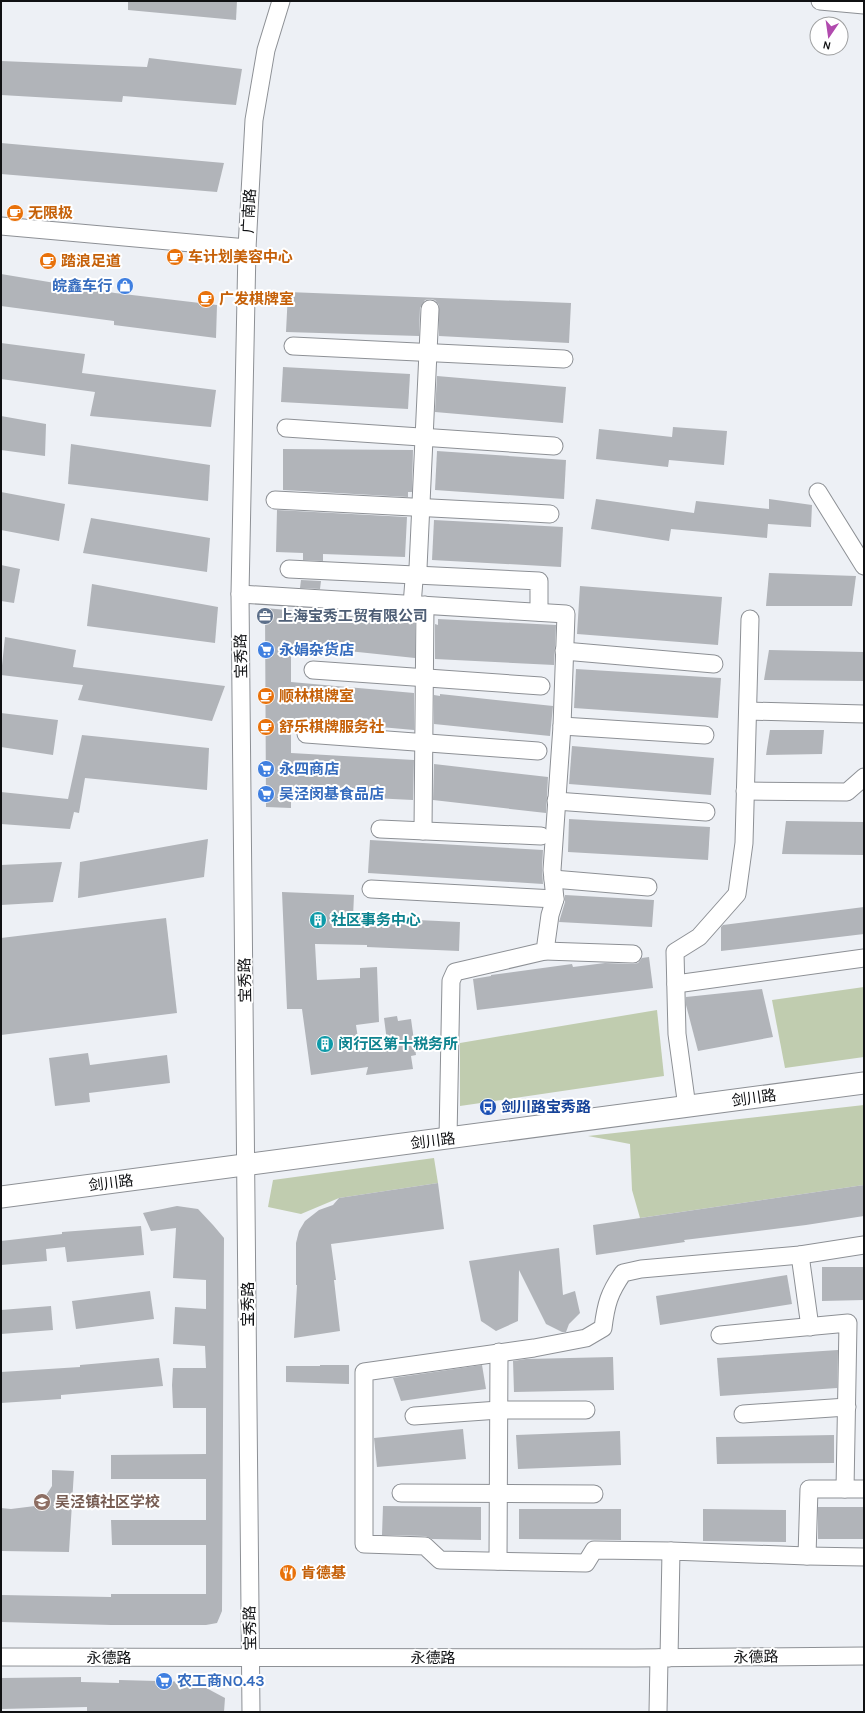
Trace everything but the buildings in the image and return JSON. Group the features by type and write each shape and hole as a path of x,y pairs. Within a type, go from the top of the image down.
{"main road":[{"name":"剑川路","path":"1,1196 247,1165 864,1083"}],"street":[{"name":"广南路","path":"1,226 248,248 254,120 266,50 281,1"},
{"path":"820,1 864,5"},
{"name":"宝秀路","path":"248,248 240,594 247,1165 251,1712"},
{"path":"423,831 424,677 419,605 414,580 418,568 430,309"},
{"path":"293,346 564,359"},
{"path":"286,428 554,446"},
{"path":"818,492 864,566"},
{"path":"275,500 550,514"},
{"path":"289,568 540,581 539,612"},
{"path":"240,594 566,614 562,726 556,801 553,879 555,899 550,915 545,951"},
{"path":"687,1107 677,1034 675,952 699,937 737,894 744,843 750,618"},
{"path":"564,651 714,664"},
{"path":"313,670 541,686"},
{"path":"748,711 864,714"},
{"path":"562,726 705,735"},
{"path":"306,734 538,751"},
{"path":"745,791 847,792 864,777"},
{"path":"556,801 706,812"},
{"path":"380,829 540,836"},
{"path":"553,879 648,887"},
{"path":"371,889 555,899"},
{"path":"448,1138 451,981 455,972 545,951 633,954"},
{"path":"676,984 864,958"},
{"path":"864,1245 800,1255 641,1269 623,1274 612,1290 606,1307 603,1328 586,1338 534,1348 364,1372 363,1418 364,1544 425,1546 440,1560 586,1563 594,1550 671,1550 864,1557"},
{"path":"800,1255 810,1327"},
{"path":"720,1335 848,1323 845,1489"},
{"path":"498,1561 499,1352"},
{"path":"743,1414 847,1407"},
{"path":"414,1416 499,1410 586,1410"},
{"path":"807,1556 809,1489 864,1489"},
{"path":"401,1493 594,1494"},
{"path":"658,1712 664,1658 671,1550"},
{"name":"永德路","path":"1,1657 664,1658 864,1656"}],"green space":[{"path":"864,987 864,1057 785,1068 772,1000"},
{"path":"657,1010 664,1076 460,1106 460,1043"},
{"path":"864,1105 864,1185 640,1218 632,1190 630,1144 588,1136"},
{"path":"434,1158 438,1183 339,1198 301,1214 268,1207 273,1180"}],"place":[{"name":"无限极","path":"15,213"},
{"name":"车计划美容中心","path":"175,257"},
{"name":"踏浪足道","path":"48,261"},
{"name":"皖鑫车行","path":"125,286"},
{"name":"广发棋牌室","path":"206,299"},
{"name":"上海宝秀工贸有限公司","path":"265,616"},
{"name":"永娟杂货店","path":"266,650"},
{"name":"顺林棋牌室","path":"266,696"},
{"name":"舒乐棋牌服务社","path":"266,727"},
{"name":"永四商店","path":"266,769"},
{"name":"吴泾闵基食品店","path":"266,794"},
{"name":"社区事务中心","path":"318,920"},
{"name":"闵行区第十税务所","path":"325,1044"},
{"name":"剑川路宝秀路","path":"488,1107"},
{"name":"吴泾镇社区学校","path":"42,1502"},
{"name":"肯德基","path":"288,1573"},
{"name":"农工商NO.43","path":"164,1681"}]}
